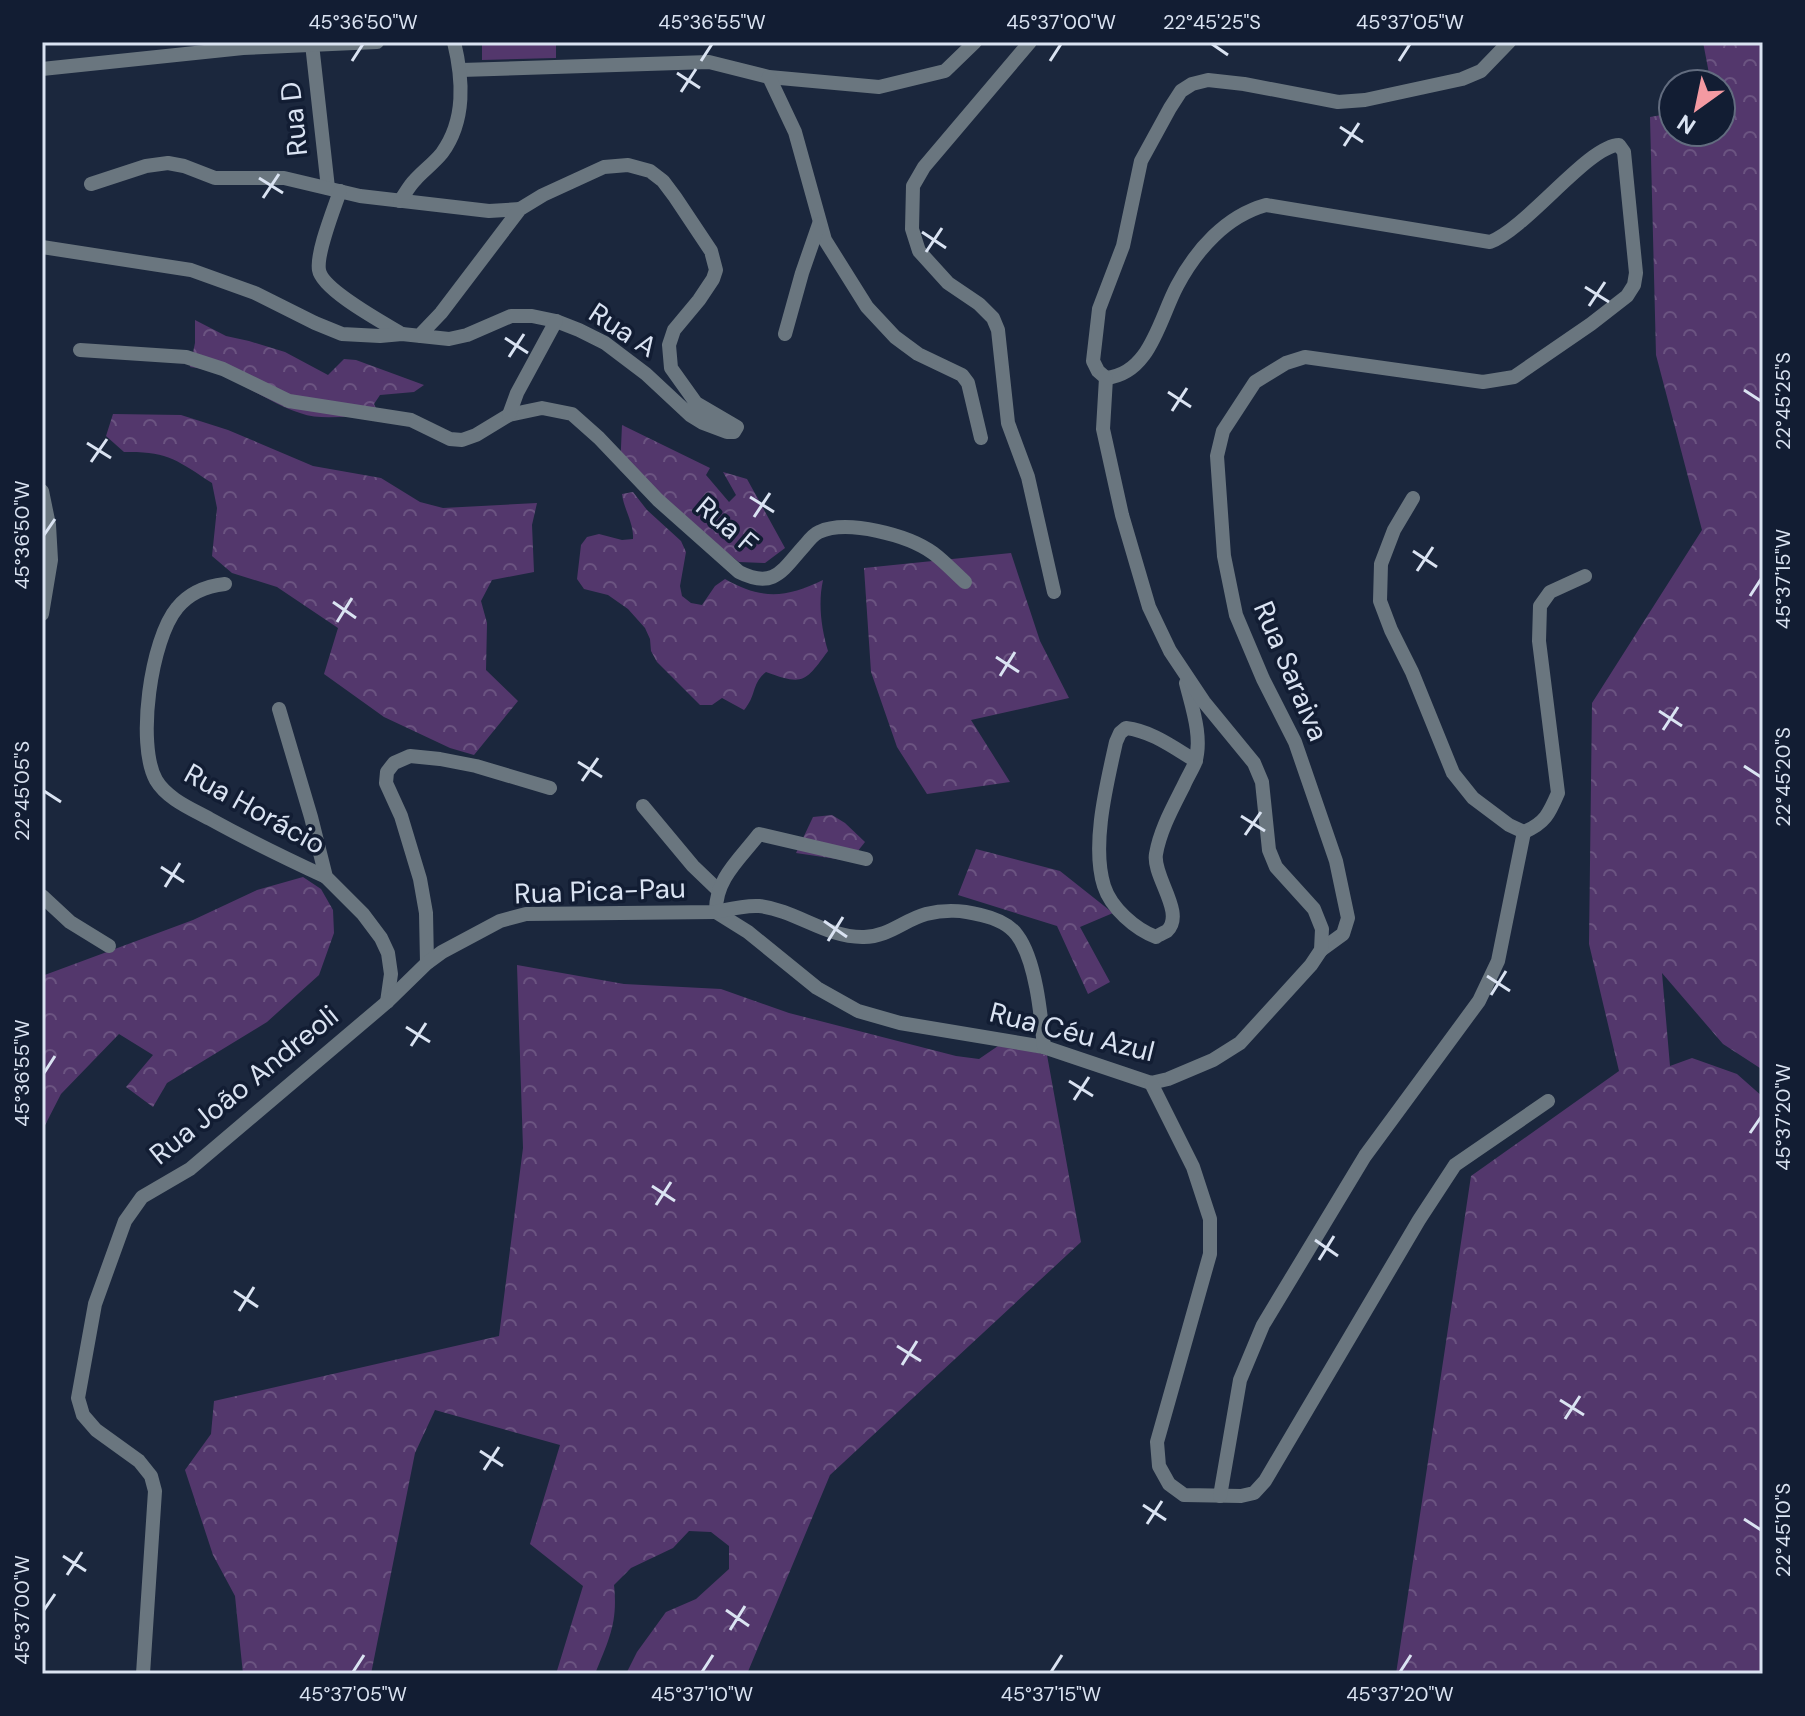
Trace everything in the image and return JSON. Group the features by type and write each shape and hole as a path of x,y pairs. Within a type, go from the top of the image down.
{"street":[{"path":"42,69 243,48 377,42"},
{"path":"400,201 414,181 441,154 460,115 461,70 454,42"},
{"path":"461,70 709,62 769,77 879,87 945,71 975,42"},
{"path":"1030,42 924,167 913,186 912,229 919,251 948,283 979,304 993,318 998,330 1008,423 1028,477 1054,592"},
{"path":"1321,950 1322,929 1314,909 1276,867 1269,850 1262,782 1254,763 1184,673 1149,607 1122,515 1103,429 1106,378 1093,361 1099,309 1123,246 1141,161 1181,91 1208,80 1338,102 1365,100 1462,79 1481,71 1509,42"},
{"name":"Rua D","path":"312,44 334,190 318,269 324,281 342,297 402,334"},
{"path":"769,77 795,132 825,240 867,307 895,337 918,354 962,375 968,383 981,438"},
{"name":"Rua Saraiva","path":"1106,378 1130,371 1145,355 1177,285 1196,255 1217,232 1253,209 1266,205 1490,242 1514,228 1593,157 1611,145 1619,145 1624,152 1636,273 1634,285 1627,296 1591,324 1514,377 1500,381 1483,382 1305,357 1286,363 1255,382 1223,431 1217,456 1224,556 1236,615 1263,679 1295,742 1336,861 1348,918 1343,934 1321,950"},
{"path":"91,184 146,166 168,163 215,178 284,178 360,196 489,211 520,209"},
{"name":"Rua A","path":"42,247 191,270 255,293 342,334 402,334 449,339 467,335 511,316 556,321 605,343 646,374 690,415 703,423 734,432 737,427 696,403 671,368 669,345 674,330 699,300 716,270 711,251 663,181 650,171 628,165 604,167 520,209"},
{"path":"419,336 441,313 520,209"},
{"path":"785,334 819,224"},
{"path":"509,415 517,393 556,321"},
{"name":"Rua F","path":"80,350 186,357 223,369 289,401 411,420 450,439 462,440 509,415 542,408 572,414 658,500 739,572 754,580 770,579 817,533 836,528 861,528 890,534 933,552 965,582"},
{"path":"42,491 49,525 51,560 42,614"},
{"path":"1413,498 1394,530 1381,564 1380,601 1453,773 1473,798 1509,825 1524,832 1540,826 1558,793 1539,641 1540,606 1550,592 1585,576"},
{"name":"Rua Horácio","path":"225,584 196,592 178,606 159,643 147,717 149,760 156,781 176,800 245,839 326,877"},
{"path":"1184,673 1197,739 1196,761 1168,818 1155,857 1163,888 1172,907 1173,921 1167,931 1156,937 1122,915 1104,887 1099,827 1113,754 1120,733 1126,728 1153,735 1196,761"},
{"path":"279,709 326,877 363,914 388,953 391,974 387,1002"},
{"path":"427,963 426,913 420,879 401,816 386,783 387,772 394,763 410,756 476,766 550,788"},
{"path":"643,806 693,866 718,890"},
{"path":"1220,1496 1240,1380 1263,1325 1365,1156 1479,1001 1498,961 1524,832"},
{"path":"716,912 718,890 723,880 759,834 866,859"},
{"path":"42,896 70,922 109,946"},
{"name":"Rua Pica-Pau","path":"409,983 442,952 500,921 526,914 716,912 758,906 788,913 840,935 866,938 888,933 924,915 959,909 996,918 1016,932 1027,951 1041,1016 1044,1047"},
{"name":"Rua Céu Azul","path":"716,912 748,932 817,988 858,1011 900,1023 1044,1047 1151,1083 1213,1060 1240,1043 1321,950"},
{"name":"Rua João Andreoli","path":"142,1673 155,1491 151,1476 139,1461 96,1430 83,1415 78,1398 95,1304 125,1221 142,1197 190,1169 409,983"},
{"path":"1151,1083 1193,1167 1210,1219 1210,1254 1157,1442 1159,1466 1169,1484 1184,1495 1241,1496 1254,1493 1265,1481 1419,1220 1455,1165 1548,1101"}],"green space":[{"path":"482,42 556,42 556,58 482,60"},
{"path":"1703,42 1763,42 1763,1070 1723,1044 1662,973 1670,1066 1692,1058 1737,1074 1763,1097 1763,1674 1396,1674 1471,1176 1619,1071 1589,944 1592,703 1702,530 1656,355 1650,117 1657,116 1657,148 1737,148 1737,68 1708,68"},
{"path":"195,320 226,336 285,352 328,375 344,359 356,360 424,385 414,392 380,395 374,404 382,421 362,417 310,416 218,374 190,367 195,343"},
{"path":"113,414 181,415 228,430 313,466 381,478 420,502 443,508 537,503 532,525 534,572 492,580 481,601 487,623 486,670 518,701 474,755 450,748 384,717 324,674 338,628 277,587 232,573 212,556 217,508 212,483 171,458 151,453 124,452 106,436"},
{"path":"622,425 710,468 706,475 729,502 736,495 723,472 747,479 785,548 765,563 739,562 620,470"},
{"path":"633,492 647,510 681,541 686,552 680,586 682,596 691,603 702,605 715,586 725,579 751,591 774,594 797,590 823,580 821,615 828,651 808,675 796,680 766,672 758,681 744,710 722,698 712,705 700,705 657,662 645,628 628,609 608,595 584,589 577,579 581,545 587,537 599,534 622,540 633,539 622,494"},
{"path":"1011,553 1040,641 1069,698 971,720 1010,782 927,794 897,747 871,672 864,568"},
{"path":"832,815 865,842 850,861 796,853 813,817"},
{"path":"976,849 1060,871 1113,913 1080,927 1110,982 1088,994 1057,926 958,895"},
{"path":"303,877 321,889 333,910 334,933 319,975 267,1022 167,1083 153,1107 126,1087 153,1055 119,1034 61,1094 42,1131 42,976 193,920 257,890"},
{"path":"517,965 624,984 721,989 789,1013 956,1056 979,1059 998,1046 1047,1055 1081,1242 830,1475 747,1674 626,1674 637,1652 666,1612 696,1599 729,1569 729,1546 711,1532 689,1531 673,1548 631,1568 614,1585 613,1621 595,1674 556,1674 583,1586 530,1544 560,1445 435,1410 415,1453 371,1674 243,1674 235,1596 213,1555 185,1470 211,1434 214,1401 499,1336 523,1148"}]}
